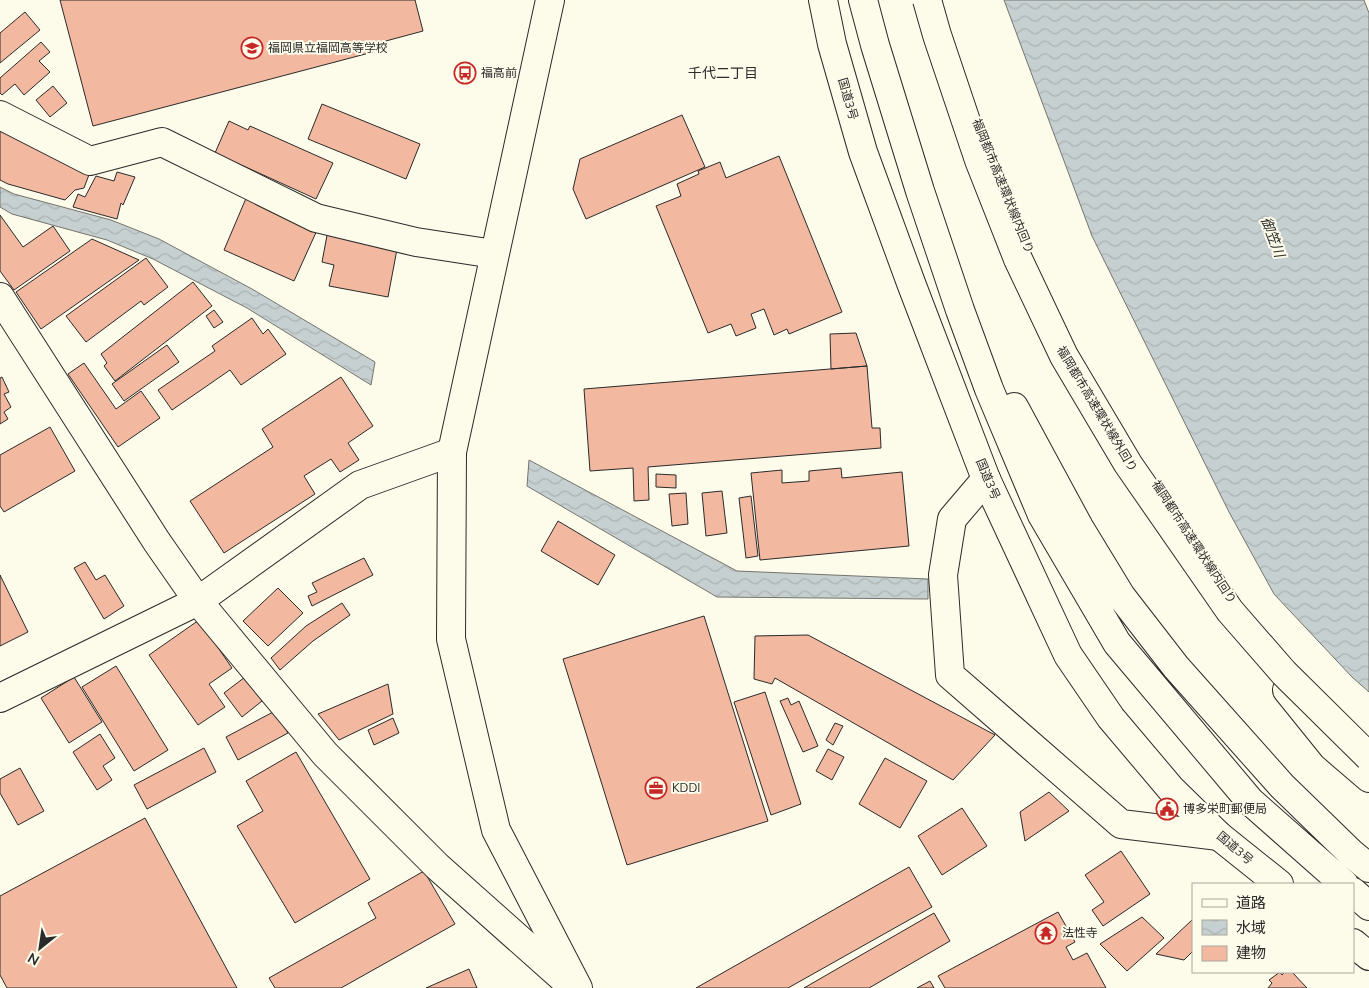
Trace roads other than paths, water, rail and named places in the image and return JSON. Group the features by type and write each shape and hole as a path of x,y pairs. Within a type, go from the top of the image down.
{"main road":[{"path":"550,0 452,452 451,639 496,830 578,988"},
{"name":"国道3号","path":"823,0 832,44 863,152 911,283 986,478 1068,655 1112,718 1171,789 1219,836 1278,883"},
{"path":"863,0 920,191 960,310 989,389 1042,514 1117,643 1250,801 1343,883"},
{"path":"869,0 886,64 929,199 967,301 1012,404 1079,527 1121,596 1176,667 1282,786 1369,868"},
{"name":"福岡都市高速環状線外回り","path":"926,0 979,160 1018,259 1064,356 1128,464 1230,611 1284,673 1369,757"},
{"path":"937,0 988,215 1094,430 1182,561 1333,746 1369,778"},
{"name":"福岡都市高速環状線内回り","path":"937,0 949,44 995,172 1032,258 1080,354 1192,541 1242,616 1279,660 1369,749"},
{"path":"0,115 90,161 162,142 316,218 416,242 494,254"},
{"path":"0,297 157,542 198,602 326,754 438,867 574,988"},
{"path":"0,698 198,602 360,485 452,452"},
{"path":"986,478 952,519 943,575 950,674 1121,824 1219,836"},
{"path":"1354,893 1369,906"},
{"path":"1354,944 1369,956"}],"water":[{"name":"御笠川","path":"1004,0 1364,0 1369,13 1369,692 1352,677 1274,594 1229,512 1092,236"},
{"path":"0,187 14,194 111,220 159,239 252,289 375,362 371,385 247,308 153,259 107,240 12,214 0,207"},
{"path":"529,460 737,571 928,579 928,599 717,597 527,486"}],"place":[{"name":"福岡県立福岡高等学校","path":"252,48"},
{"name":"福高前","path":"465,73"},
{"name":"KDDI","path":"656,788"},
{"name":"博多栄町郵便局","path":"1167,809"},
{"name":"法性寺","path":"1046,933"}],"district":[{"name":"千代二丁目","path":"723,73"}]}
